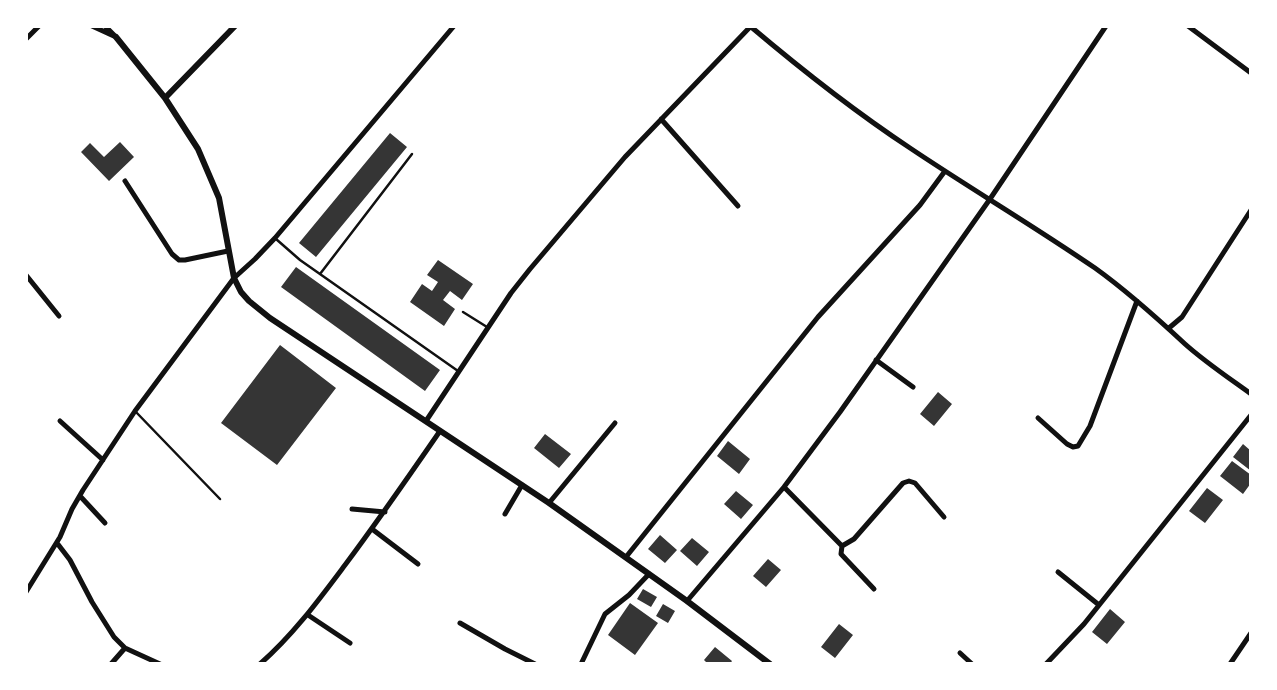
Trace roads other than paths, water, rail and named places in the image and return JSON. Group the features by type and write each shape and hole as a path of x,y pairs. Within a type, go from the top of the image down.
{"street":[{"path":"26,39 39,26"},
{"path":"92,26 116,37"},
{"path":"105,26 165,98 198,149 219,198 234,278 241,292 249,301 270,318 549,503 687,601 770,664"},
{"path":"165,98 235,26"},
{"path":"26,592 57,543 80,496 135,411 234,278 275,238 454,26"},
{"path":"426,421 511,293 530,269 625,157 750,26 827,89 909,148 1097,270 1137,301 1186,344 1251,394"},
{"path":"687,601 784,487 840,412 990,199 1106,26"},
{"path":"1188,26 1251,73"},
{"path":"661,119 738,206"},
{"path":"626,557 818,317 920,205 945,171"},
{"path":"125,181 172,254 179,260 228,251"},
{"path":"1169,328 1182,317 1251,210"},
{"path":"26,275 59,316"},
{"path":"1038,418 1068,444 1078,446 1090,426 1137,301"},
{"path":"876,360 913,387"},
{"path":"1046,664 1084,624 1251,415"},
{"path":"60,421 103,460"},
{"path":"549,503 615,423"},
{"path":"260,664 281,645 308,615 385,512 440,431"},
{"path":"842,546 854,539 903,484 909,481 915,482 944,517"},
{"path":"505,514 522,485"},
{"path":"784,487 842,546"},
{"path":"80,496 105,523"},
{"path":"352,509 385,512"},
{"path":"372,529 418,564"},
{"path":"57,543 70,560 92,602 114,637 125,648 160,664"},
{"path":"842,546 841,554 846,561 874,589"},
{"path":"1058,572 1099,605"},
{"path":"581,664 605,614 629,595 649,574"},
{"path":"308,615 350,643"},
{"path":"460,623 505,650 535,664"},
{"path":"1230,664 1251,633"},
{"path":"111,664 125,648"},
{"path":"960,653 972,664"}],"lane":[{"path":"320,274 412,154"},
{"path":"275,238 300,260 459,372"},
{"path":"463,312 488,328"},
{"path":"135,411 220,500"}]}
